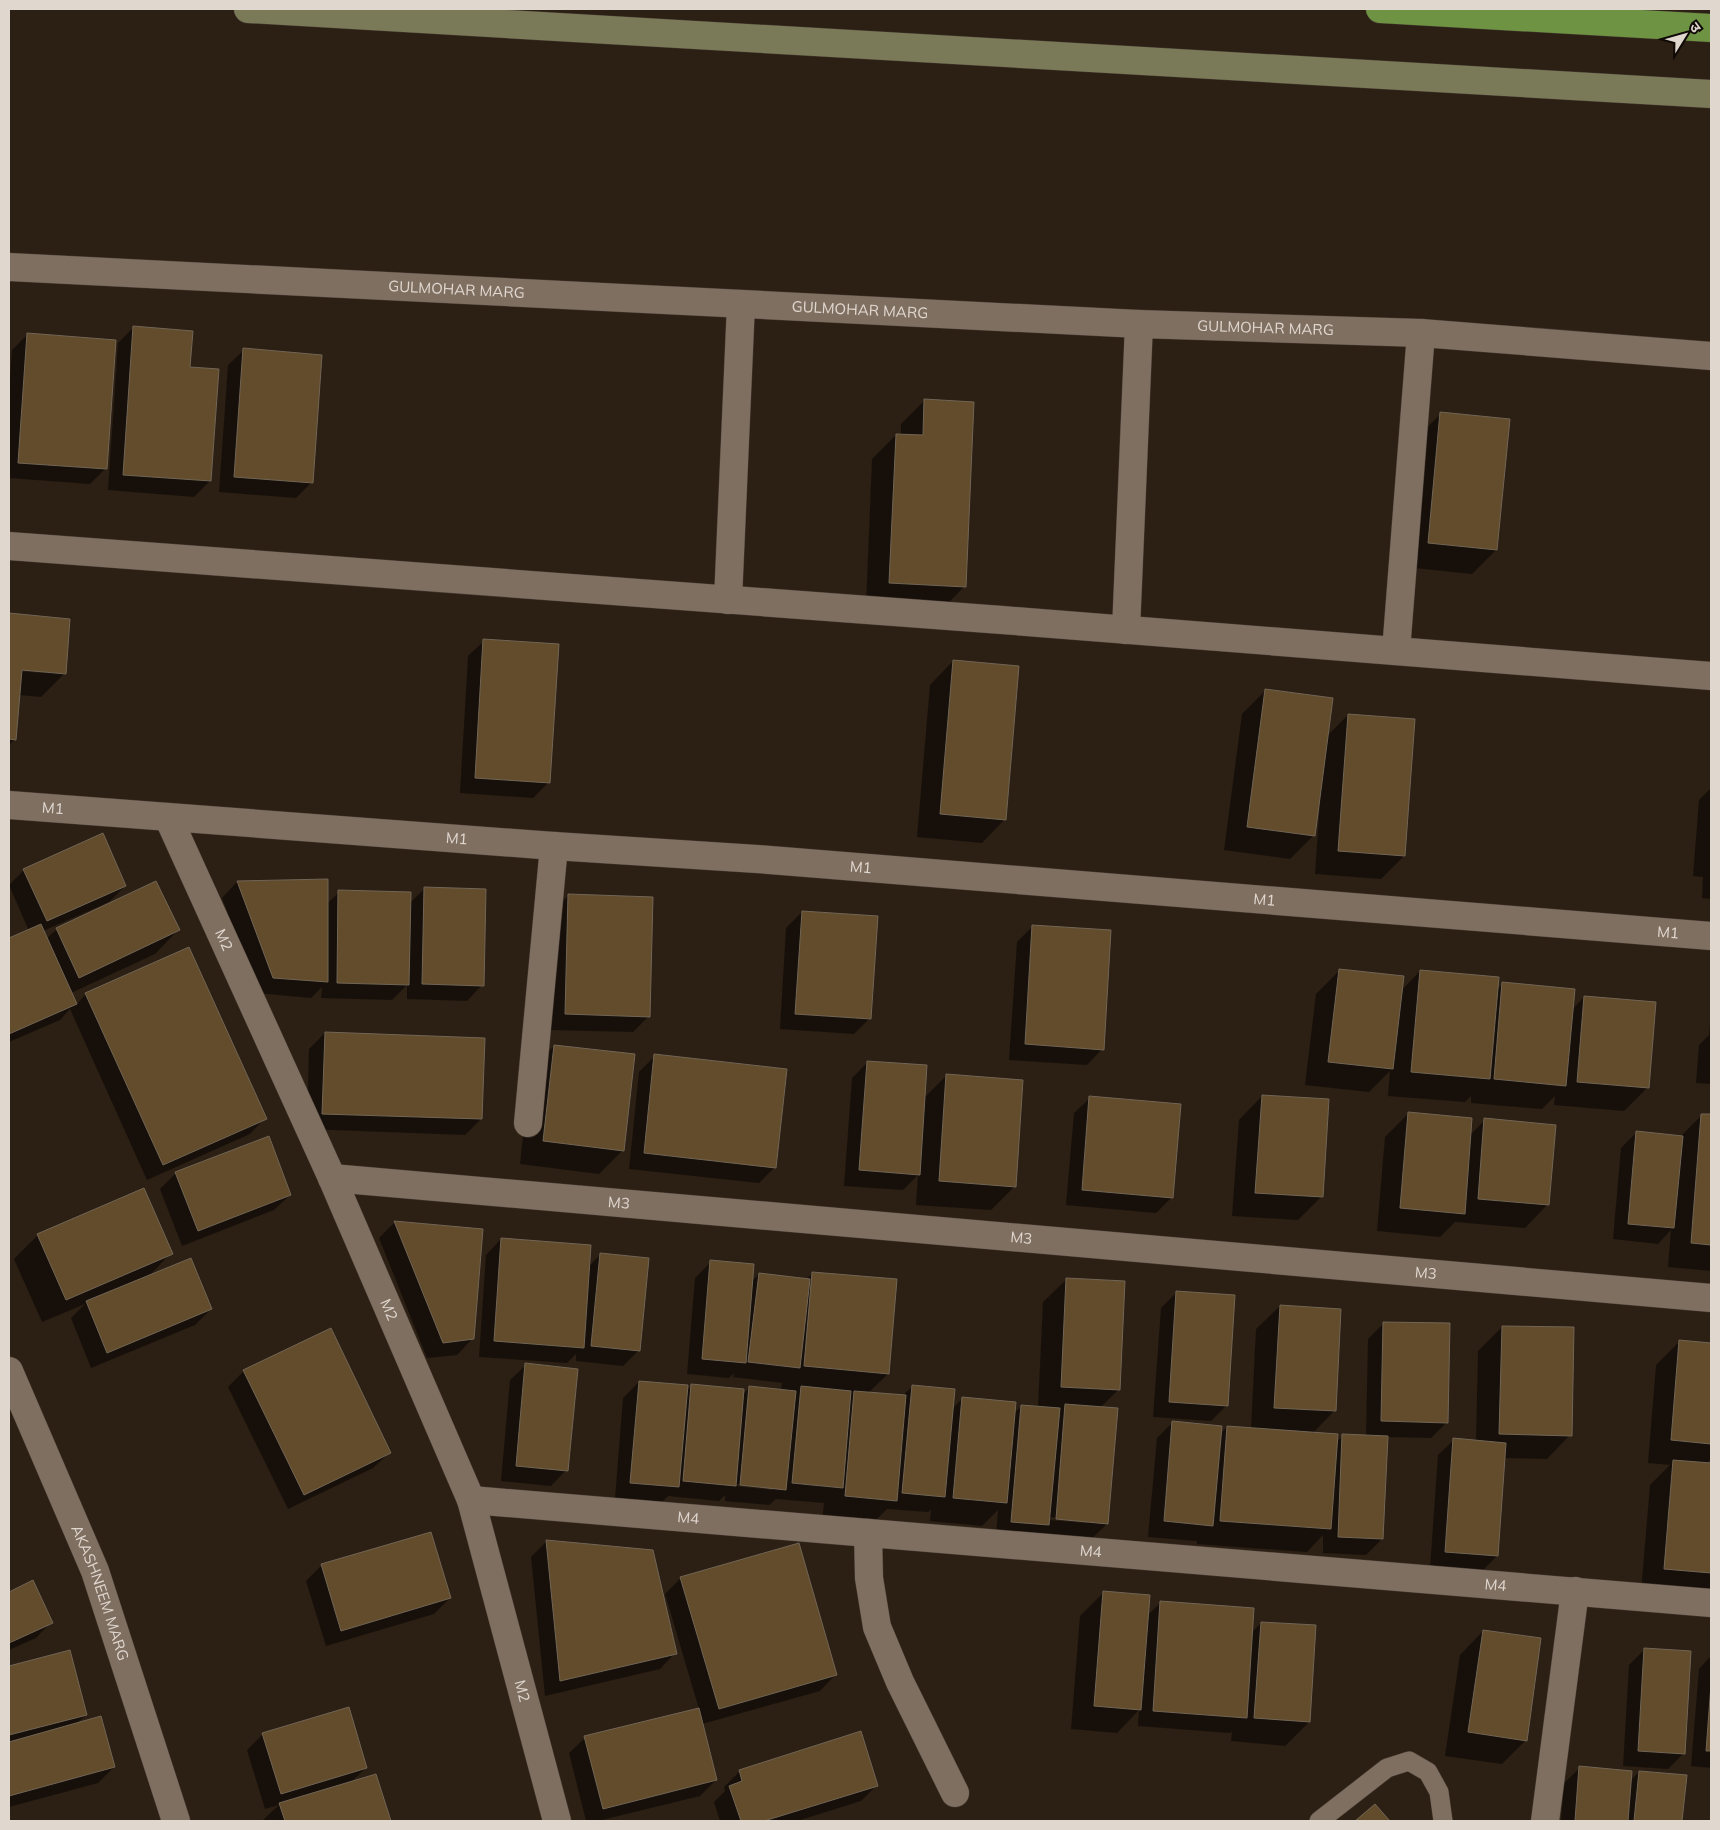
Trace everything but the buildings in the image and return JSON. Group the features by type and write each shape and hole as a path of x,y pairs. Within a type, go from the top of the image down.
{"highway":[{"path":"1380,9 1711,28"}],"main road":[{"path":"248,9 1711,94"}],"street":[{"name":"GULMOHAR MARG","path":"9,267 1139,324 1421,333 1711,356"},
{"path":"728,600 742,304"},
{"path":"1126,630 1139,324"},
{"path":"1396,651 1421,333"},
{"path":"9,546 1396,651 1711,673"},
{"name":"M1","path":"9,805 554,846 757,858 1711,936"},
{"name":"M2","path":"168,817 332,1178 471,1500 557,1821"},
{"path":"528,1123 554,846"},
{"name":"M3","path":"332,1178 1711,1298"},
{"name":"AKASHNEEM MARG","path":"9,1371 95,1571 176,1821"},
{"name":"M4","path":"471,1500 1711,1603"},
{"path":"868,1533 869,1578 877,1627 900,1682 954,1793"},
{"path":"1546,1821 1575,1591"}],"lane":[{"path":"1320,1821 1387,1768 1409,1761 1428,1772 1439,1792 1443,1821"}]}
